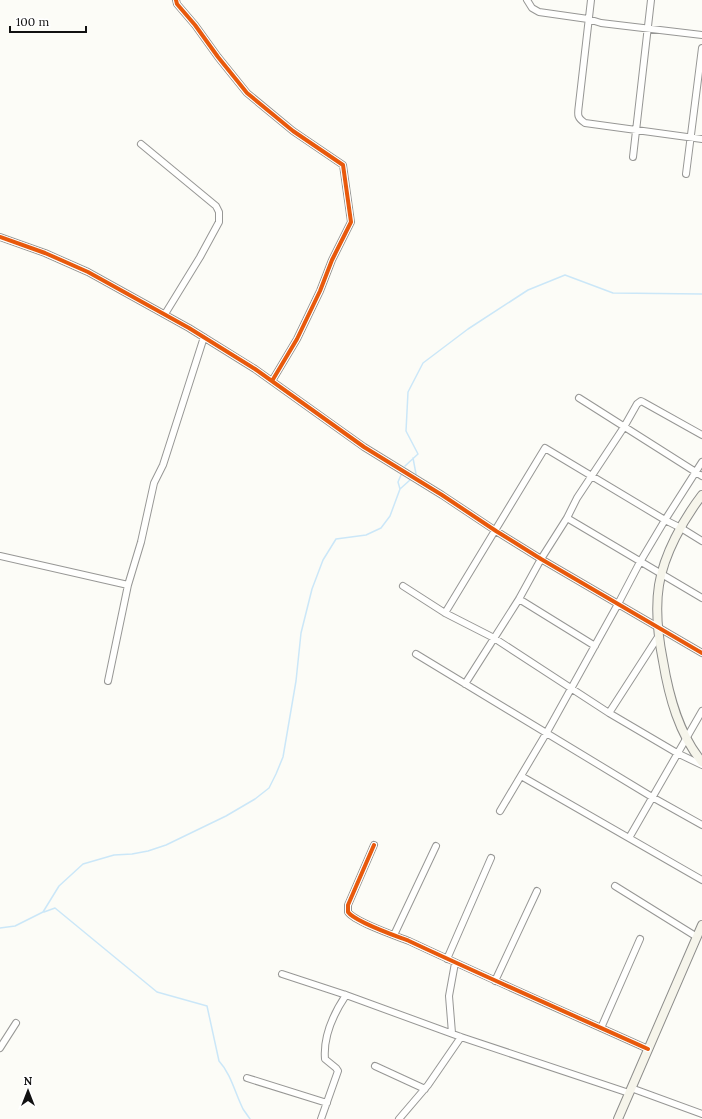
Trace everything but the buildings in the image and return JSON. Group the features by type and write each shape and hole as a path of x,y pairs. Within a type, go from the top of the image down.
{"street":[{"path":"176,0 218,57 247,93 293,131 343,165 350,222 332,260 320,292 297,340 272,381"},
{"path":"528,0 530,5 539,12 588,19 601,23 702,35"},
{"path":"591,0 578,112 580,119 585,123 702,139"},
{"path":"633,157 651,0"},
{"path":"686,174 702,48"},
{"path":"141,144 216,206 219,212 219,222 200,257 165,314"},
{"path":"0,237 45,253 88,272 204,337 255,369 364,447 442,495 496,531 702,653"},
{"path":"108,680 128,585 141,542 154,482 163,465 204,337"},
{"path":"579,398 702,476"},
{"path":"465,684 519,599 541,559 567,518 577,498 638,404 641,401 702,435"},
{"path":"445,613 545,448 702,541"},
{"path":"500,811 595,646 640,562 702,462"},
{"path":"702,495 687,516 666,558 661,575 658,596 658,637 670,695 678,721 691,746 702,762"},
{"path":"567,518 702,598"},
{"path":"0,556 128,585"},
{"path":"402,586 445,613 494,638 609,713 702,766"},
{"path":"519,599 595,646"},
{"path":"609,713 658,637"},
{"path":"416,654 702,826"},
{"path":"629,838 702,711"},
{"path":"521,776 702,880"},
{"path":"374,845 347,909 354,918 648,1048"},
{"path":"394,935 436,846"},
{"path":"447,959 491,858"},
{"path":"615,886 697,937"},
{"path":"495,981 537,891"},
{"path":"618,1119 702,925"},
{"path":"601,1028 640,939"},
{"path":"452,1033 449,996 456,964"},
{"path":"282,974 346,995 461,1037 702,1114"},
{"path":"321,1119 338,1071 324,1059 324,1053 330,1026 336,1010 346,995"},
{"path":"0,1048 16,1023"},
{"path":"399,1119 425,1089 461,1037"},
{"path":"375,1066 425,1089"},
{"path":"247,1078 327,1103"}],"waterway":[{"path":"405,466 418,454 406,431 408,392 423,363 468,329 528,290 565,275 613,293 702,294"},
{"path":"413,458 416,474"},
{"path":"0,928 15,926 43,912 59,886 83,864 114,855 148,851 166,845 226,816 255,799 269,788 283,757 296,681 301,633 312,589 323,560 336,539 366,535 381,528 390,516 400,489 398,482 401,475"},
{"path":"400,489 410,480"},
{"path":"44,912 55,908 157,992 207,1006 219,1061 227,1072 243,1109 250,1119"}],"cycle path":[{"path":"176,0 177,4 247,93 293,131 343,165 351,222 332,260 320,291 297,339 272,381"},
{"path":"0,237 45,253 88,272 189,328 255,369 364,447 442,495 496,531 702,653"},
{"path":"374,845 348,905 348,912 352,916 648,1049"}]}
